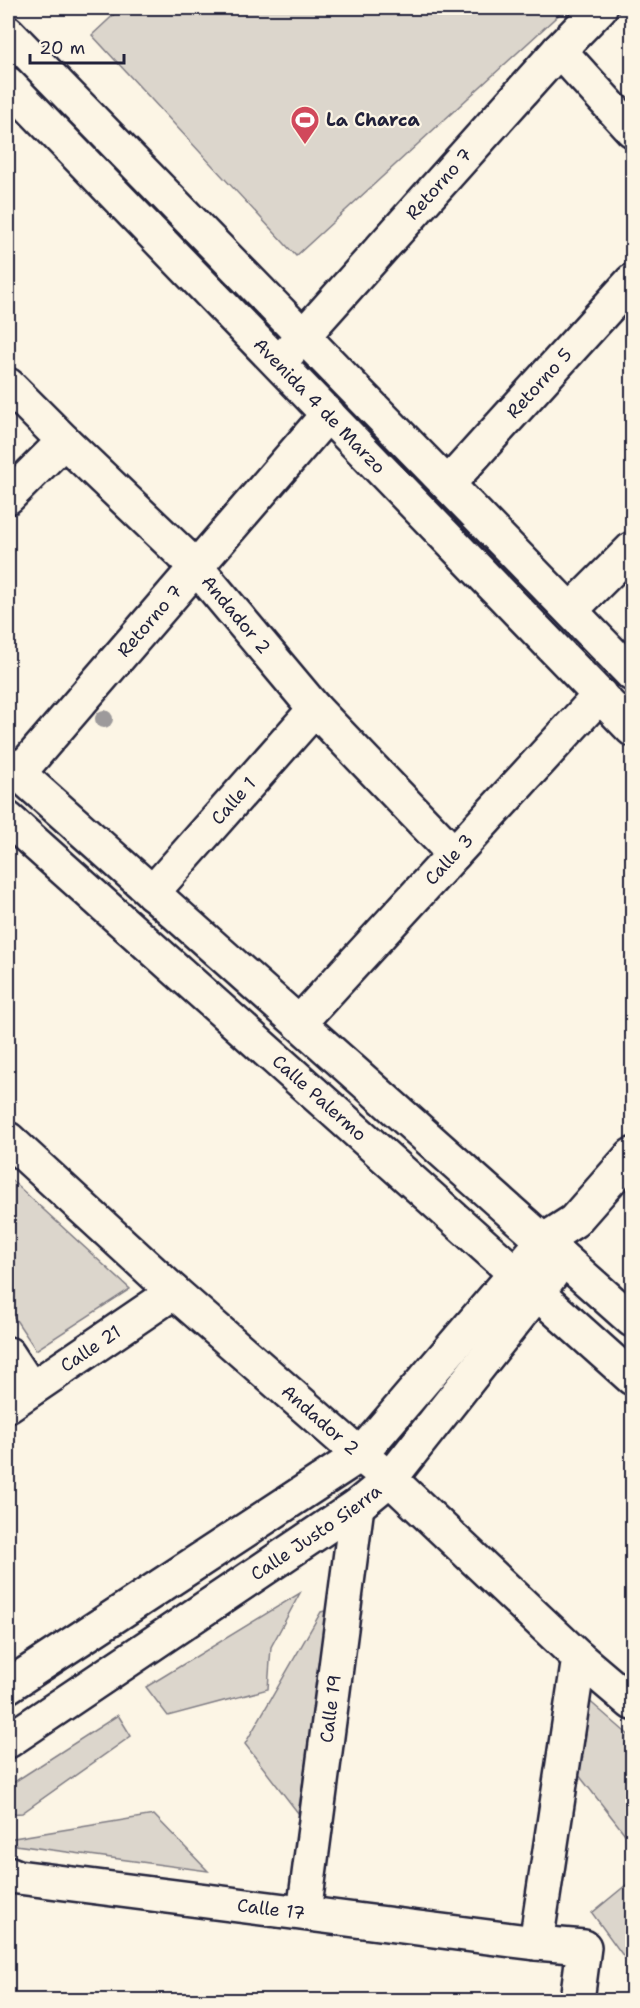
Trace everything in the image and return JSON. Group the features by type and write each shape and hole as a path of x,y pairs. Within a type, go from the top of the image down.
{"street":[{"name":"Retorno 7","path":"279,363 600,8"},
{"name":"Avenida 4 de Marzo","path":"8,33 633,674"},
{"path":"559,51 633,130"},
{"name":"Avenida 4 de Marzo","path":"8,84 633,729"},
{"name":"Retorno 5","path":"448,484 633,281"},
{"name":"Andador 2","path":"8,385 196,567 315,709 454,854"},
{"name":"Retorno 7","path":"13,769 196,567 328,414"},
{"path":"8,497 64,441"},
{"path":"570,610 633,549"},
{"name":"Calle 3","path":"299,1023 600,695"},
{"name":"Calle 1","path":"152,892 315,709"},
{"path":"13,769 633,1320"},
{"name":"Calle Palermo","path":"8,819 633,1378"},
{"name":"Andador 2","path":"8,1139 174,1292 390,1479 579,1658 633,1703"},
{"name":"Calle Justo Sierra","path":"8,1740 357,1506 390,1479 526,1283 574,1221 633,1155"},
{"name":"Calle Justo Sierra","path":"8,1686 360,1455 526,1283"},
{"name":"Calle 21","path":"19,1397 174,1292"},
{"path":"8,1354 19,1397"},
{"name":"Calle 19","path":"304,1913 357,1506"},
{"path":"536,1943 579,1658"},
{"name":"Calle 17","path":"8,1873 18,1877 536,1943 584,1947 577,2001"}],"shaded area":[{"name":"La Charca","path":"121,8 566,8 296,256 92,35"},
{"path":"8,1177 130,1289 36,1350 8,1308"},
{"path":"300,1593 271,1647 268,1689 168,1716 146,1687"},
{"path":"329,1610 298,1813 245,1744 321,1612"},
{"path":"586,1698 632,1738 632,1843 578,1774"},
{"path":"118,1715 131,1736 22,1813 8,1814 8,1786"},
{"path":"154,1815 208,1871 8,1844 8,1839"},
{"path":"632,1880 632,1968 592,1913"}],"place":[{"name":"La Charca","path":"305,146"}]}
